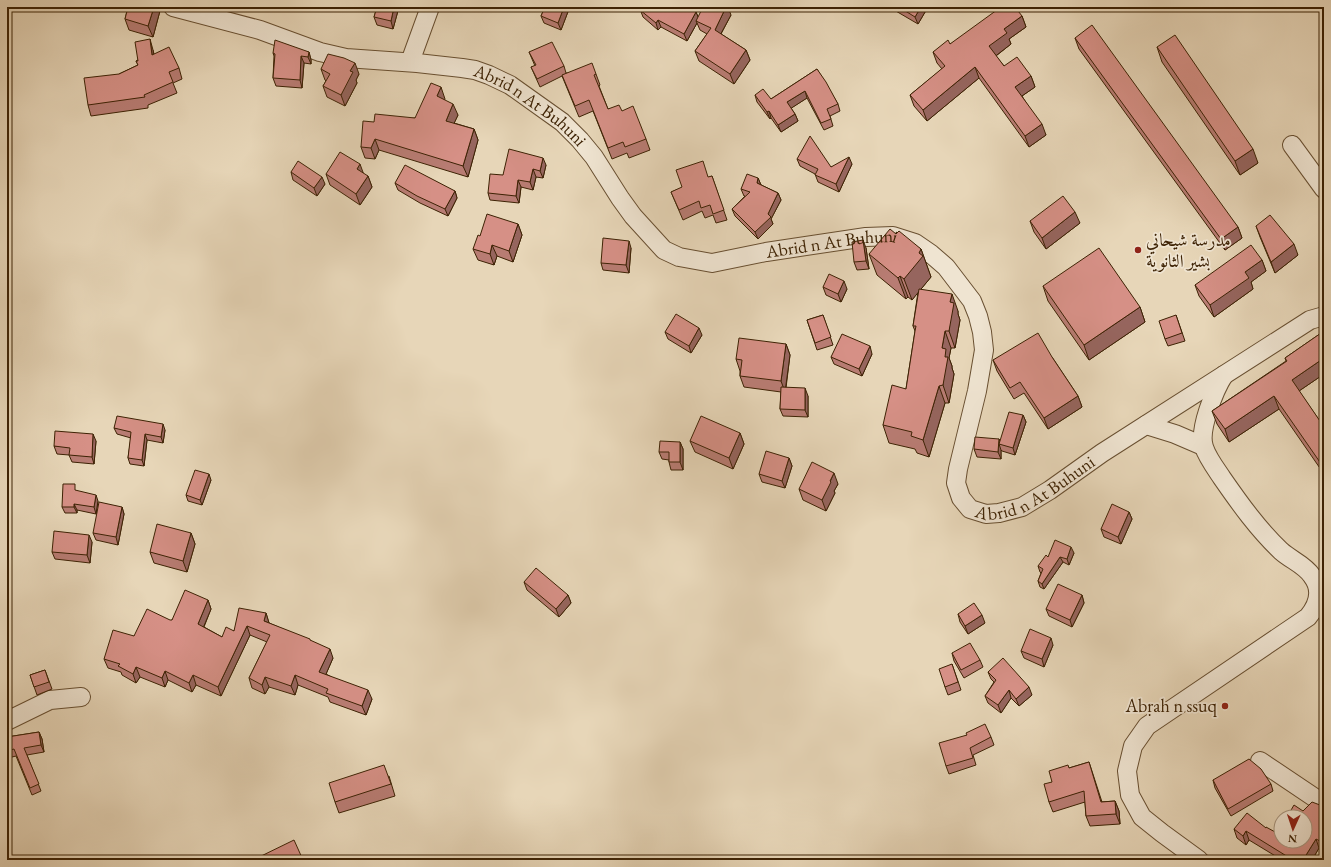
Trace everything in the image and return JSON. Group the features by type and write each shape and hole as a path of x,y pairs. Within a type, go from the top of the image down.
{"street":[{"name":"Abrid n At Buhuni","path":"173,7 260,30 320,52 346,58 410,62 475,70 510,85 562,122 580,140 594,157 620,198 652,238 664,250 679,258 712,263 766,252 866,237 893,236 915,243 932,254 946,267 972,301 978,316 984,350 977,391 956,483 961,498 970,509 986,514 999,514 1022,507 1050,490 1102,453 1310,320 1324,316"},
{"path":"410,62 430,7"},
{"path":"1292,145 1324,189"},
{"path":"1199,860 1142,817 1130,795 1128,783 1127,771 1133,746 1147,726 1308,617 1315,608 1319,597 1318,586 1312,576 1268,539 1220,475 1203,446 1207,415 1212,398 1225,374"},
{"path":"1146,425 1175,434 1203,446"},
{"path":"7,720 50,700 81,697"},
{"path":"1260,761 1324,804"}],"building":[{"path":"128,7 154,7 148,26 125,19"},
{"path":"377,7 394,7 391,21 374,17"},
{"path":"545,7 564,7 558,23 541,16"},
{"path":"642,7 687,7 696,12 684,34 658,20 656,23 640,10"},
{"path":"703,7 726,7 715,30 746,50 730,74 695,51 711,28 696,21"},
{"path":"899,7 921,7 915,17"},
{"path":"1001,7 1015,7 1022,16 1004,29 1007,33 989,46 1004,66 1017,57 1031,76 1015,87 1042,124 1025,136 975,67 923,110 910,95 945,66 933,52 948,40 950,44"},
{"path":"1092,25 1238,227 1221,239 1075,38"},
{"path":"1175,35 1253,149 1235,161 1157,47"},
{"path":"150,39 152,55 169,47 179,68 169,72 173,82 144,95 145,97 88,105 84,78 119,74 138,65 136,61 138,61 135,42"},
{"path":"275,40 309,52 308,57 301,56 300,80 273,78 275,54 273,53"},
{"path":"552,42 564,66 537,79 531,67 536,65 529,52"},
{"path":"328,54 344,58 355,63 350,71 353,72 341,95 323,86 330,74 321,69"},
{"path":"592,63 596,74 594,75 608,109 619,105 622,111 633,106 646,139 625,147 623,142 608,148 589,100 575,106 562,75"},
{"path":"817,69 838,104 827,109 831,119 821,123 805,91 787,102 795,114 778,125 769,111 767,112 755,95 763,89 771,99"},
{"path":"431,83 441,87 437,96 453,104 446,121 474,129 463,166 375,139 371,148 361,147 363,121 374,122 375,114 415,118"},
{"path":"810,136 831,167 849,157 836,184 815,175 818,169 797,159"},
{"path":"509,149 543,158 540,171 533,169 530,182 518,180 516,196 488,193 490,174 503,175"},
{"path":"340,152 360,164 357,169 368,176 356,194 326,174"},
{"path":"298,161 322,177 314,188 291,172"},
{"path":"703,161 708,177 712,176 724,210 713,214 710,205 701,208 699,201 679,210 671,192 682,187 676,170"},
{"path":"405,165 455,191 445,209 417,196 395,183"},
{"path":"747,174 758,178 757,183 778,193 768,214 771,217 755,232 732,209 750,192 741,189"},
{"path":"1063,196 1075,212 1042,238 1030,221"},
{"path":"487,214 518,224 509,251 492,245 490,254 473,249 478,235 480,236"},
{"path":"1270,215 1294,244 1271,262 1256,226"},
{"path":"890,229 896,234 899,231 921,249 919,253 923,256 904,279 900,276 898,278 869,254"},
{"path":"603,238 629,241 626,265 601,263"},
{"path":"863,240 866,261 854,262 852,242"},
{"path":"1251,245 1262,260 1245,272 1249,278 1210,305 1195,285"},
{"path":"1099,248 1140,307 1084,345 1043,286"},
{"path":"829,274 844,281 838,294 823,287"},
{"path":"919,289 952,294 950,302 954,303 949,331 945,331 942,348 946,349 945,357 948,357 943,385 939,386 923,440 911,436 912,432 883,425 892,385 906,389 916,326 913,326"},
{"path":"676,314 699,328 689,346 665,332"},
{"path":"823,315 831,337 815,343 807,320"},
{"path":"1176,315 1182,333 1165,339 1159,321"},
{"path":"1324,331 1324,358 1292,380 1324,427 1324,468 1274,396 1225,429 1212,411 1287,361 1285,358"},
{"path":"1038,333 1078,396 1044,418 1020,382 1010,388 993,360"},
{"path":"842,334 870,346 859,369 831,357"},
{"path":"739,338 786,344 781,381 740,376 742,360 736,359"},
{"path":"781,387 805,388 805,410 780,409"},
{"path":"1009,412 1023,415 1013,448 999,444"},
{"path":"117,416 163,424 161,437 145,434 142,460 128,458 131,432 114,428"},
{"path":"701,416 740,433 729,458 690,441"},
{"path":"55,431 93,434 92,457 69,455 70,448 54,446"},
{"path":"975,437 999,439 998,452 974,449"},
{"path":"660,441 680,442 680,462 669,462 669,452 659,452"},
{"path":"766,451 789,458 782,481 759,474"},
{"path":"812,462 834,473 822,500 799,489"},
{"path":"195,470 209,474 200,500 186,495"},
{"path":"63,484 75,484 75,490 96,495 94,507 74,504 74,507 62,507"},
{"path":"99,502 122,507 116,537 93,533"},
{"path":"1112,504 1129,512 1118,537 1101,529"},
{"path":"157,524 191,533 183,561 150,552"},
{"path":"54,531 89,535 87,555 52,552"},
{"path":"1055,540 1071,547 1067,559 1060,557 1042,584 1038,581 1043,569 1038,566 1046,555 1048,557"},
{"path":"536,568 568,595 556,609 524,582"},
{"path":"1058,584 1082,595 1070,620 1046,609"},
{"path":"185,590 208,600 198,624 222,637 226,627 234,631 239,608 266,613 264,621 310,639 330,649 319,672 368,690 362,706 326,693 328,689 295,675 291,686 265,677 262,685 249,678 270,635 247,626 218,687 193,675 189,683 165,671 162,678 136,667 133,674 118,666 120,664 104,659 113,630 134,636 147,609 172,620"},
{"path":"974,603 982,615 965,626 958,614"},
{"path":"1030,629 1051,638 1042,659 1021,651"},
{"path":"970,643 980,660 961,670 952,653"},
{"path":"1003,658 1029,687 1016,699 1009,690 998,705 985,696 996,680 988,672"},
{"path":"952,664 958,682 945,687 939,669"},
{"path":"45,670 49,682 34,687 30,675"},
{"path":"985,724 991,737 970,748 973,758 946,766 939,743 967,735 966,733"},
{"path":"39,732 41,745 24,748 39,784 30,788 14,749 7,751 7,737"},
{"path":"1249,759 1261,769 1271,784 1228,809 1213,780"},
{"path":"1089,762 1101,802 1115,801 1116,814 1086,816 1084,791 1049,802 1044,784 1052,782 1049,771 1068,765 1069,768"},
{"path":"384,765 391,784 335,802 329,783"},
{"path":"1312,802 1320,805 1324,804 1324,843 1316,839 1313,844 1313,809 1305,809"},
{"path":"1294,805 1300,809 1292,809"},
{"path":"1247,813 1273,831 1273,848 1246,831 1243,836 1234,829"},
{"path":"294,840 303,860 253,860"},
{"path":"1275,849 1310,849 1303,860 1293,860"}],"place":[{"name":"مدرسة شيحاني بشير الثانوية","path":"1138,250"},
{"name":"Abṛah n ssuq","path":"1225,706"}]}
